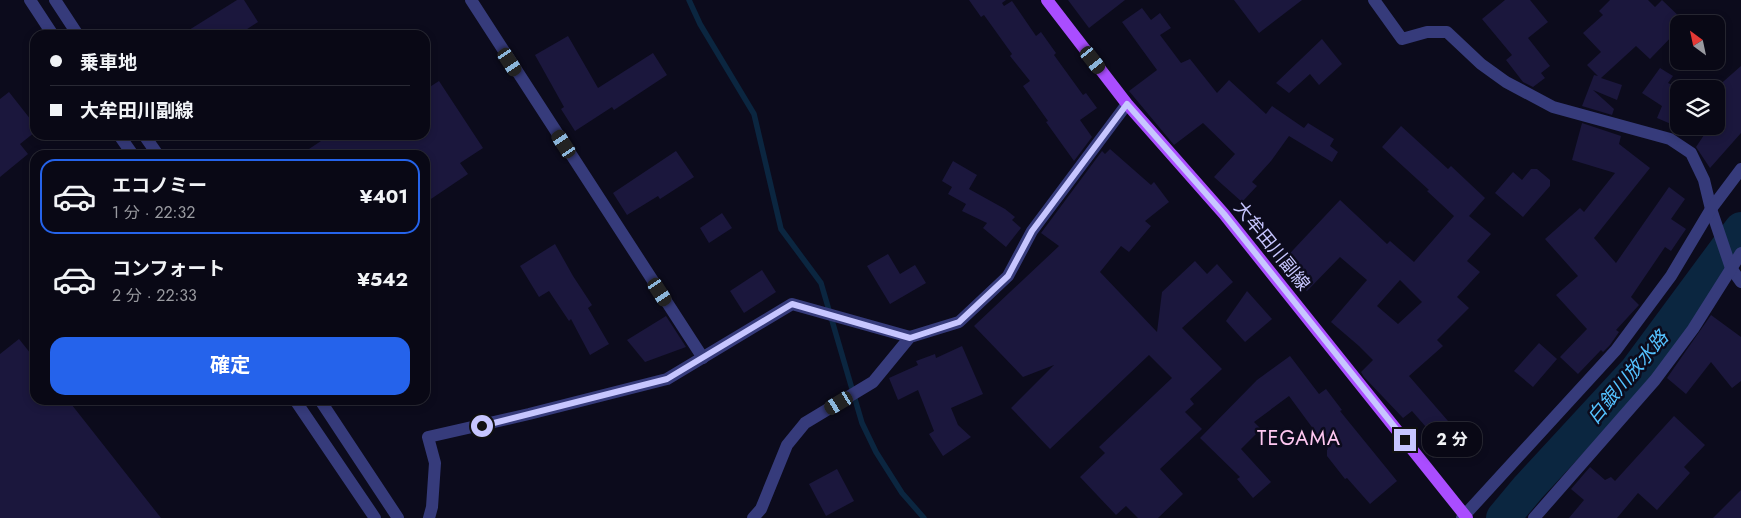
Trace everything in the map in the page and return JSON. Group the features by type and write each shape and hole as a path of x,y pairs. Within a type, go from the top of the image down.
{"main road":[{"name":"大牟田川副線","path":"1047,0 1127,104 1224,214 1465,517"}],"street":[{"path":"30,0 51,30"},
{"path":"55,0 75,30"},
{"path":"471,0 703,358"},
{"path":"1374,0 1402,39 1427,32 1447,32 1481,64 1506,82 1553,107 1670,139 1691,153 1704,180 1711,209 1731,268 1741,282"},
{"path":"753,518 761,509 787,445 805,424 873,382 910,338 959,322 1008,276 1032,231 1127,104"},
{"path":"1465,517 1616,350 1671,276 1711,209 1741,169"},
{"path":"1534,518 1655,380 1693,329 1741,253"},
{"path":"429,518 432,506 434,463 428,437 667,379 792,304 910,338"},
{"path":"298,405 375,518"},
{"path":"323,405 398,518"}],"building":[{"path":"237,0 244,0 258,22 246,30 189,30"},
{"path":"969,0 1006,0 1002,3 1004,6 1012,1 1036,36 1041,32 1056,53 1054,55 1083,95 1086,93 1097,108 1080,120 1092,137 1074,161 1023,86 1030,81 1010,56 1012,54 984,15 981,17"},
{"path":"1068,0 1125,0 1089,28"},
{"path":"1234,0 1302,0 1259,33"},
{"path":"1505,0 1530,0 1548,22 1528,38 1550,66 1541,73 1545,78 1533,87 1523,82 1506,60 1512,55 1482,19"},
{"path":"1610,0 1648,0 1655,7 1662,0 1678,15 1670,15 1670,38 1650,59 1636,46 1601,78 1622,85 1617,100 1593,90 1614,109 1612,115 1582,106 1594,75 1598,76 1587,65 1601,52 1583,33 1603,15 1599,11"},
{"path":"1142,8 1151,20 1160,13 1171,28 1160,35 1181,63 1190,59 1217,93 1229,80 1266,114 1272,106 1304,128 1308,123 1334,139 1330,146 1338,152 1332,162 1289,136 1271,161 1252,182 1257,186 1242,202 1214,177 1235,154 1203,123 1174,145 1129,91 1157,70 1122,22"},
{"path":"568,36 598,88 653,53 667,75 614,110 612,107 575,131 561,109 564,107 535,55"},
{"path":"1322,39 1342,64 1319,85 1310,74 1289,93 1276,83"},
{"path":"1741,66 1741,133 1710,168 1696,147 1704,135 1725,135 1725,80"},
{"path":"1660,68 1673,76 1668,83 1670,84 1670,124 1657,118 1662,106 1642,93"},
{"path":"439,81 483,148 460,163 468,174 430,200 430,150 308,150 322,140 430,140 430,87"},
{"path":"9,92 30,119 30,136 20,144 28,154 0,177 0,99"},
{"path":"1582,123 1621,136 1619,144 1650,168 1594,238 1616,263 1669,187 1685,199 1671,219 1686,229 1671,251 1665,247 1631,297 1639,305 1616,330 1619,332 1610,345 1603,352 1601,350 1578,374 1560,357 1587,329 1556,295 1578,276 1545,239 1580,208 1584,212 1615,173 1572,160"},
{"path":"1401,126 1448,169 1451,166 1485,198 1469,216 1491,234 1467,261 1480,272 1457,297 1469,308 1437,340 1443,346 1409,376 1448,421 1433,435 1412,411 1403,418 1364,377 1361,372 1373,360 1331,322 1367,280 1340,257 1307,291 1279,265 1340,200 1387,244 1390,241 1414,262 1454,216 1382,147","holes":["1400,280 1422,302 1398,324 1377,306"]},
{"path":"1110,149 1151,185 1154,182 1169,202 1145,221 1151,226 1129,252 1121,246 1100,272 1157,332 1162,292 1195,261 1207,274 1217,264 1233,282 1182,328 1222,369 1190,399 1194,404 1185,412 1202,429 1160,469 1183,494 1158,518 1138,518 1126,506 1116,515 1080,477 1105,453 1099,447 1172,378 1149,355 1050,449 1011,408 1054,365 1023,377 974,326 1059,246 1041,233 1102,151 1105,154"},
{"path":"676,151 694,177 660,199 658,196 627,215 613,193"},
{"path":"953,161 977,175 969,189 1005,209 1015,217 1012,220 1021,228 1006,247 983,228 987,223 962,211 966,204 948,194 952,187 942,181"},
{"path":"1531,169 1537,169 1550,180 1550,186 1523,217 1495,193 1513,172 1522,180"},
{"path":"722,213 732,228 709,243 700,228"},
{"path":"555,244 592,305 588,308 609,344 590,355 571,319 569,321 549,291 539,297 520,266"},
{"path":"888,254 900,274 915,265 926,283 890,304 867,266"},
{"path":"762,270 776,292 744,313 730,291"},
{"path":"1247,291 1272,319 1245,342 1226,321"},
{"path":"1711,315 1741,337 1741,381 1732,388 1711,362 1686,394 1667,378"},
{"path":"666,316 686,347 645,362 627,340"},
{"path":"19,339 30,353 30,405 72,405 161,518 0,518 0,354"},
{"path":"1539,343 1557,359 1533,387 1514,371"},
{"path":"962,346 983,394 951,408 958,425 971,437 943,456 929,434 934,431 918,390 898,400 889,378 918,365 916,361 935,354 936,358"},
{"path":"1290,356 1319,394 1326,389 1342,410 1340,411 1397,481 1370,504 1347,478 1345,479 1327,456 1328,449 1289,396 1254,422 1261,429 1241,449 1271,482 1253,498 1237,479 1240,477 1200,438 1257,380"},
{"path":"1674,416 1705,445 1684,467 1690,473 1657,510 1638,493 1617,518 1569,518 1584,500 1571,489 1590,467 1605,480 1611,477 1615,481"},
{"path":"1437,434 1448,445 1433,458 1423,447"},
{"path":"837,469 854,501 826,516 809,484"},
{"path":"1741,490 1741,518 1713,518"}],"waterway":[{"path":"689,0 700,24 754,114 781,229 821,283 862,423 876,452 902,493 924,518"},
{"name":"白銀川放水路","path":"1503,518 1528,488 1636,371 1741,229"}],"district":[{"name":"TEGAMA","path":"1299,438"}],"route":[{"path":"482,426 667,379 792,304 910,338 959,322 1008,276 1032,231 1127,104 1224,214 1405,440"}]}
